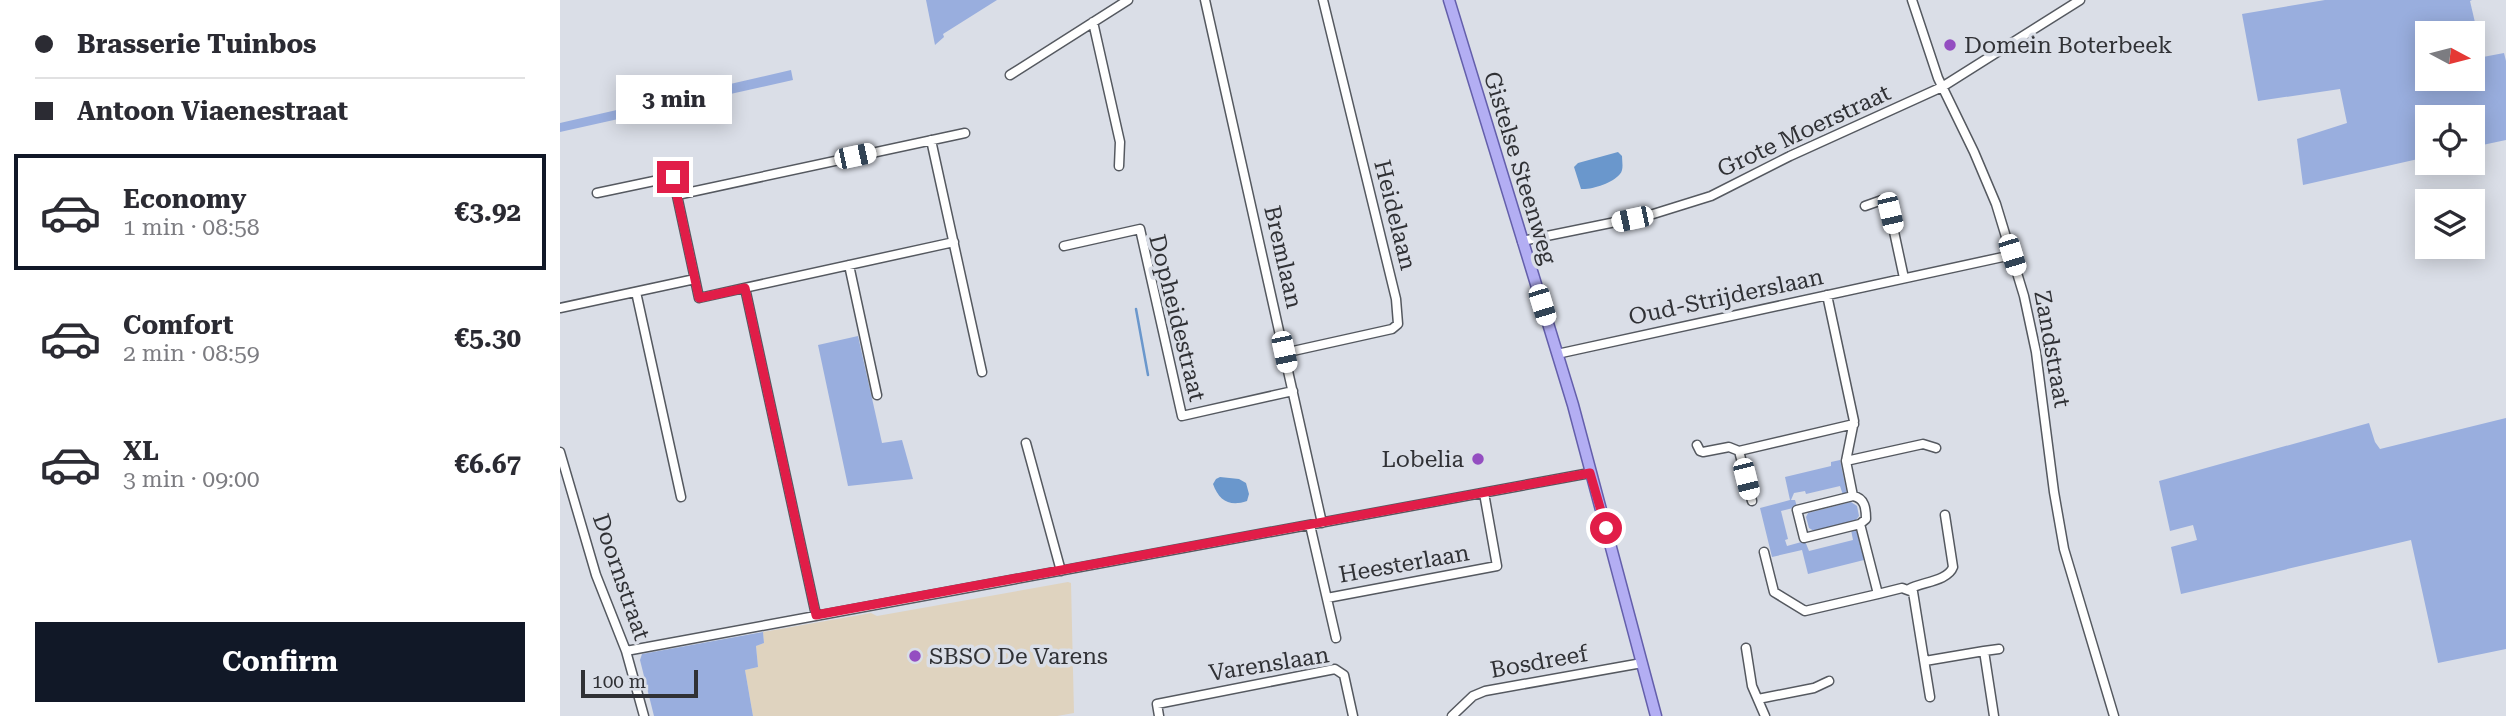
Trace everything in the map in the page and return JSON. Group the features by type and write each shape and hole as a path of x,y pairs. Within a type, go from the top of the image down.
{"main road":[{"name":"Gistelse Steenweg","path":"1449,0 1557,354 1658,715"}],"street":[{"path":"1010,75 1128,0"},
{"name":"Bremlaan","path":"1205,0 1322,523"},
{"name":"Heidelaan","path":"1284,352 1392,329 1398,324 1396,299 1323,0"},
{"name":"Zandstraat","path":"1912,0 1942,87 1988,183 2029,314 2064,549 2114,716"},
{"name":"Grote Moerstraat","path":"1522,241 1641,217 1699,201 1942,87 2080,0"},
{"path":"1093,22 1120,142 1119,166"},
{"path":"677,195 965,133"},
{"path":"932,140 982,372"},
{"path":"597,193 673,177 699,298 954,242"},
{"path":"1865,206 1882,200 1890,213 1904,278"},
{"name":"Dopheidestraat","path":"1064,246 1140,229 1182,416 1293,391"},
{"name":"Oud-Strijderslaan","path":"1557,354 2012,255"},
{"path":"849,265 877,395"},
{"path":"560,308 695,279"},
{"path":"745,288 816,615"},
{"path":"636,292 681,497"},
{"path":"1827,295 1854,424 1846,461 1853,496"},
{"path":"1697,445 1703,452 1729,447 1740,451 1854,424"},
{"path":"1026,443 1060,571"},
{"path":"1846,461 1923,444 1936,447"},
{"path":"1740,451 1752,501"},
{"name":"Doornstraat","path":"560,452 596,575 626,651 644,716"},
{"path":"626,651 1590,473"},
{"name":"Heesterlaan","path":"1327,598 1497,566 1483,493"},
{"path":"1853,496 1861,498 1866,519 1860,524 1804,538 1797,510 1853,496"},
{"path":"1909,589 1947,576 1952,571 1945,515"},
{"path":"1860,524 1878,594"},
{"name":"Heesterlaan","path":"1310,525 1336,638"},
{"path":"1765,552 1774,592 1805,611 1902,587 1909,589 1914,596 1930,697"},
{"path":"1746,648 1752,686 1765,716"},
{"path":"1925,660 1999,649"},
{"path":"1984,651 1994,716"},
{"name":"Bosdreef","path":"1452,716 1473,696 1485,691 1642,663"},
{"name":"Varenslaan","path":"1159,716 1157,704 1335,669 1342,672 1346,679 1353,716"},
{"path":"1758,699 1767,695 1814,688 1829,681"}],"shaded area":[{"path":"926,0 997,0 943,34 944,37 935,45"},
{"path":"2325,0 2472,0 2470,1 2475,21 2415,21 2415,91 2485,91 2485,57 2504,53 2506,61 2506,140 2485,144 2485,105 2415,105 2415,160 2303,185 2297,139 2347,123 2340,89 2258,101 2242,14"},
{"path":"791,70 793,80 560,132 560,123"},
{"path":"1618,152 1622,156 1620,174 1602,185 1581,189 1574,167 1578,163"},
{"path":"858,336 882,443 902,440 913,479 848,486 818,345"},
{"path":"2506,418 2506,649 2438,663 2411,540 2181,594 2171,547 2197,540 2193,525 2170,531 2159,481 2369,423 2380,449"},
{"path":"1840,460 1847,494 1843,495 1840,486 1806,494 1805,491 1794,493 1791,500 1795,500 1797,507 1781,511 1788,539 1785,540 1787,546 1805,541 1809,551 1853,540 1851,530 1856,529 1864,560 1808,574 1802,550 1772,557 1760,508 1790,500 1785,477 1831,466 1831,462"},
{"path":"1220,477 1239,479 1246,483 1249,494 1247,501 1230,503 1218,495 1213,484"},
{"path":"1851,502 1857,506 1859,516 1856,520 1814,531 1809,528 1806,517 1808,513"},
{"name":"SBSO De Varens","path":"1071,583 1074,713 1057,716 753,716 745,670 758,667 756,646 764,643 763,632 871,613 877,616"},
{"path":"763,632 764,643 756,646 758,667 745,670 753,716 654,716 640,660 642,654"}],"waterway":[{"path":"1136,309 1148,375"}],"place":[{"name":"Domein Boterbeek","path":"1950,45"},
{"name":"Lobelia","path":"1478,459"},
{"name":"SBSO De Varens","path":"915,656"}],"route":[{"path":"673,177 699,298 745,288 816,615 1590,473 1606,528"}]}
